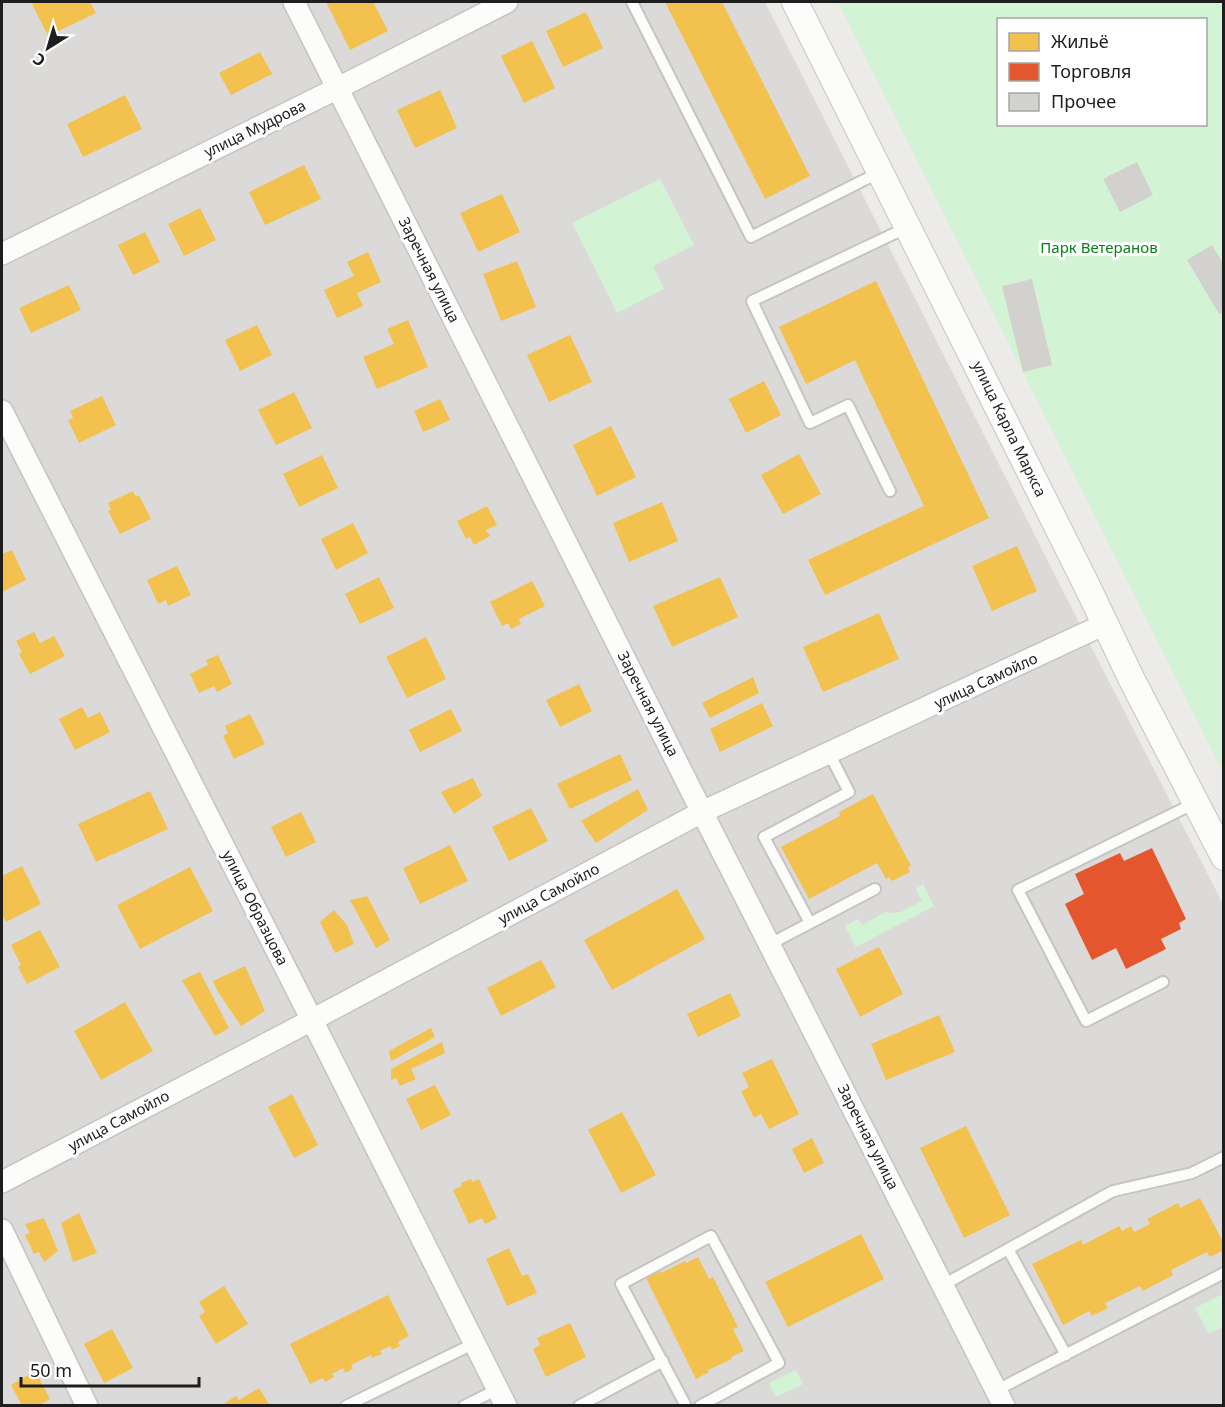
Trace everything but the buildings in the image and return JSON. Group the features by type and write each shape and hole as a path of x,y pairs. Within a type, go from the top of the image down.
{"street":[{"name":"Заречная улица","path":"294,2 702,812 1001,1398"},
{"name":"улица Мудрова","path":"2,254 507,2"},
{"name":"улица Карла Маркса","path":"795,2 1132,680 1222,851"},
{"name":"улица Образцова","path":"2,411 502,1397"},
{"name":"улица Самойло","path":"2,1182 702,812 1105,624"},
{"path":"2,1230 85,1405"}],"lane":[{"path":"632,2 751,237 880,172"},
{"path":"890,491 849,405 810,423 752,301 908,227"},
{"path":"810,923 764,837 849,792 829,753"},
{"path":"1163,982 1086,1021 1018,890 1195,802"},
{"path":"770,944 875,889"},
{"path":"943,1285 1113,1191 1192,1173 1224,1157"},
{"path":"686,1406 621,1284 711,1236 779,1363 700,1406"},
{"path":"1008,1249 1066,1354"},
{"path":"1001,1398 1066,1354 1224,1274"},
{"path":"346,1406 475,1343"},
{"path":"579,1406 663,1361"},
{"path":"464,1406 502,1397"}],"shaded area":[{"path":"2,2 765,2 1223,904 1223,1405 2,1406"},
{"path":"645,2 660,2 673,27 661,33"},
{"path":"623,7 699,158 685,165 609,14"},
{"path":"680,57 724,144 711,150 668,64"},
{"path":"821,175 829,190 764,223 756,207"},
{"path":"711,185 746,254 849,202 858,220 738,280 694,193"},
{"path":"1004,1260 1055,1354 1039,1362 988,1269"},
{"path":"1112,1363 1120,1378 1067,1405 1059,1405 1053,1394"}],"green space":[{"name":"Парк Ветеранов","path":"838,2 1223,2 1223,772"},
{"path":"660,179 694,245 653,266 664,289 617,313 572,223"},
{"path":"923,884 934,906 856,947 845,926 858,919 862,925 886,912 901,912 922,901 916,889"},
{"path":"1223,1294 1223,1327 1209,1334 1195,1308"},
{"path":"796,1370 803,1384 776,1397 769,1383"}]}
